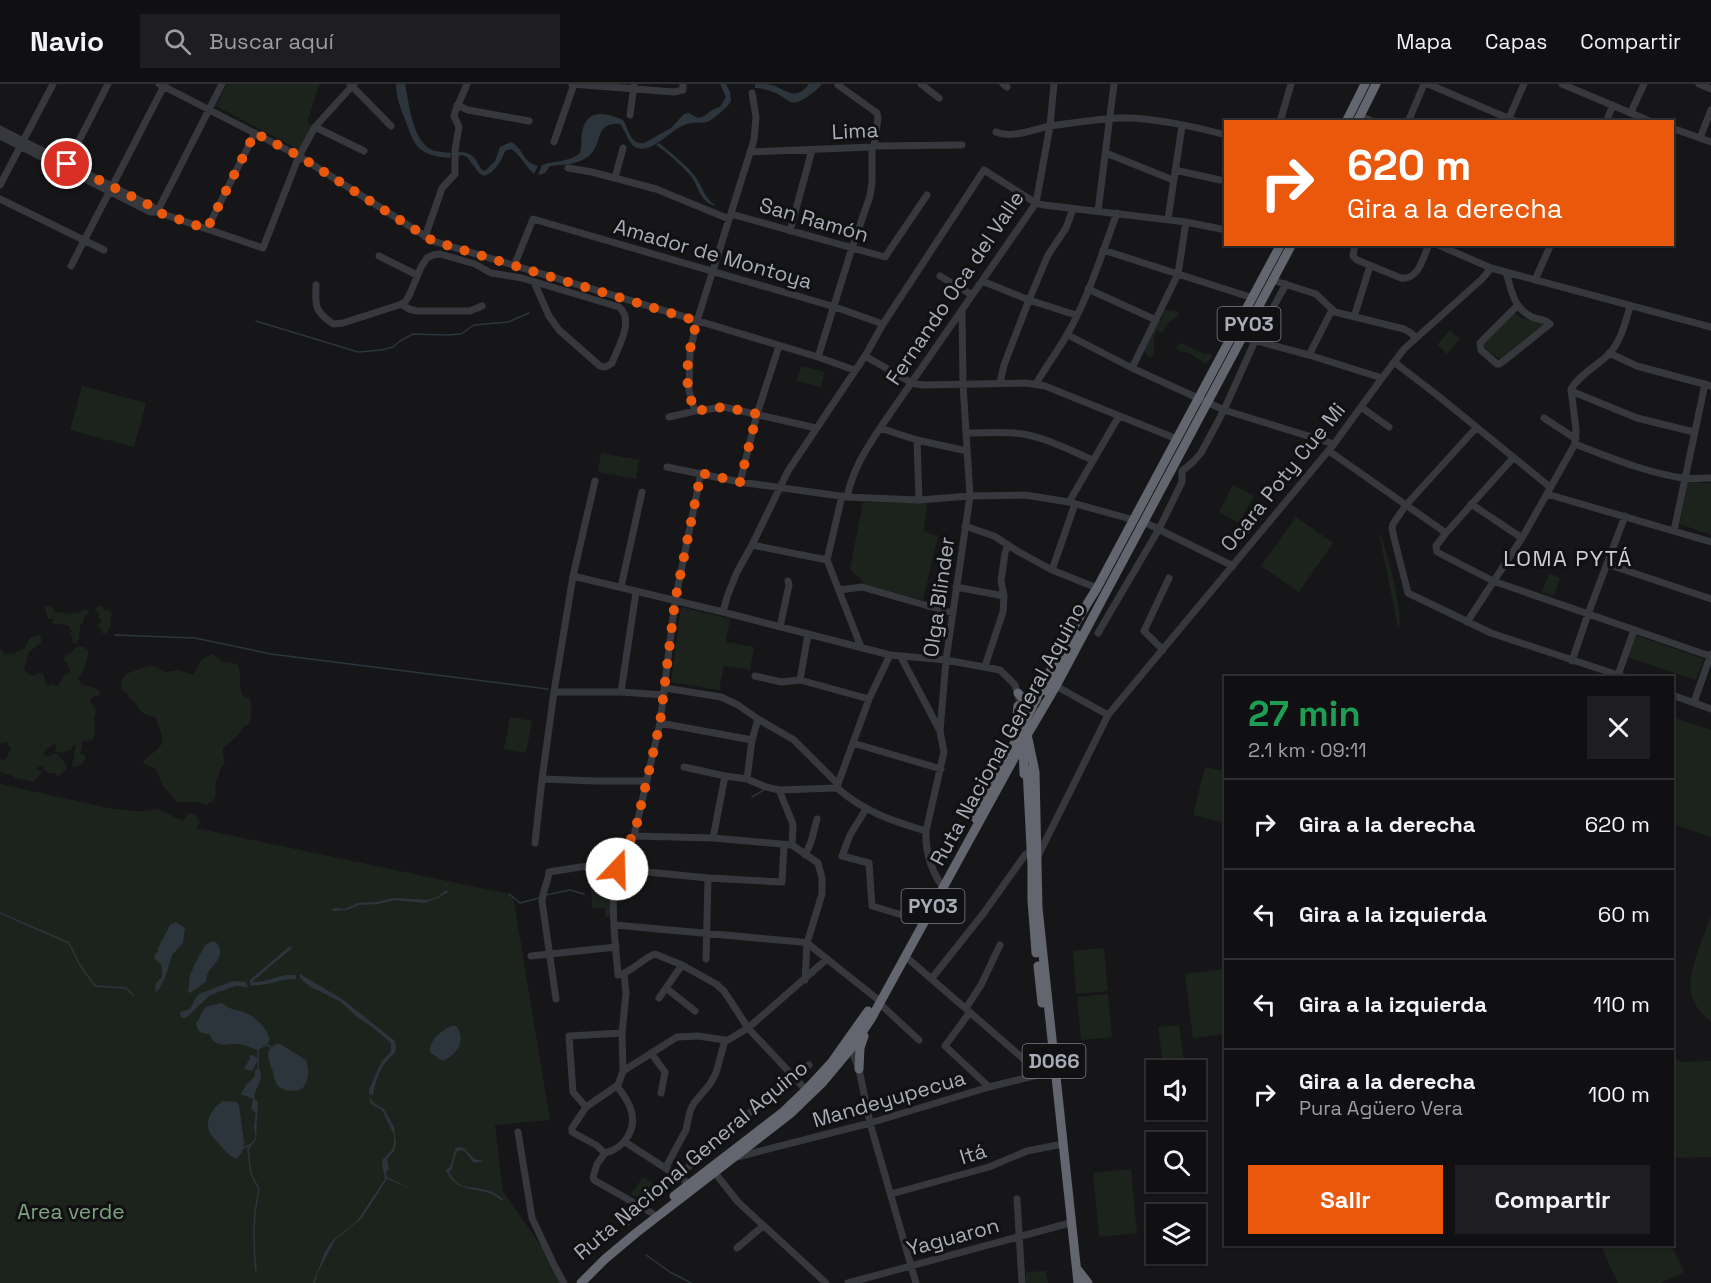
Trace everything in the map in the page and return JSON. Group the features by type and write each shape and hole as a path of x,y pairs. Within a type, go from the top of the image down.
{"highway":[{"path":"1347,120 1365,84"},
{"path":"1359,119 1376,84"},
{"name":"Ruta Nacional General Aquino","path":"575,1283 602,1256 652,1213 783,1112 848,1046 871,1019 878,1000 919,920 1022,733 1041,711 1056,686 1280,246"},
{"name":"Ruta Nacional General Aquino","path":"581,1283 620,1246 737,1157 809,1098 836,1066 848,1046 852,1033 878,1000 905,956 1009,768 1046,677 1077,620 1139,521 1177,439 1242,337 1291,246"},
{"path":"1041,699 1089,609 1095,591"},
{"path":"1018,693 1023,700 1029,700 1046,677"},
{"path":"1018,706 1022,733"},
{"path":"1029,769 1033,740 1041,711"},
{"name":"D066","path":"1022,733 1029,769 1028,834 1034,854 1073,1283"},
{"path":"1009,768 1017,761 1029,769"},
{"name":"D066","path":"1034,854 1033,923 1046,1073 1060,1144 1078,1283"},
{"path":"860,1069 860,1048 871,1019"},
{"path":"848,1046 860,1069"},
{"path":"1077,1265 1088,1283"}],"street":[{"path":"0,185 53,84"},
{"path":"66,166 108,84"},
{"path":"157,212 222,84"},
{"path":"0,136 22,144 66,166 150,212 157,212 263,248 299,156 315,127 352,84 391,126"},
{"path":"425,237 442,188 455,174 454,154 459,127 454,116 467,84"},
{"path":"554,142 573,84 633,86 674,92 683,90 683,84"},
{"path":"921,84 939,98"},
{"name":"Fernando Oca del Valle","path":"827,560 844,497 858,461 1036,203 1050,126 1054,84"},
{"path":"1098,211 1114,84"},
{"path":"1281,120 1291,84"},
{"path":"1409,120 1426,84 1508,120 1524,84"},
{"path":"1562,84 1648,120"},
{"path":"1630,112 1644,84"},
{"path":"1699,84 1711,89"},
{"path":"71,266 162,85 299,156 433,241 818,357 854,370"},
{"path":"818,357 870,196 873,146 878,118 877,113 838,85"},
{"path":"630,115 633,86"},
{"path":"695,411 688,391 690,352 697,321 754,140 756,117 752,93"},
{"path":"457,105 468,110 529,121"},
{"path":"1607,120 1613,105"},
{"path":"1700,138 1711,111"},
{"path":"996,132 1006,135 1050,126 1111,119 1140,119 1224,135"},
{"path":"1168,219 1182,126"},
{"path":"315,127 364,151"},
{"path":"0,129 22,144"},
{"path":"1674,129 1711,142"},
{"path":"207,229 255,133"},
{"name":"Lima","path":"750,152 962,144"},
{"path":"615,178 622,148"},
{"path":"790,231 812,150"},
{"path":"1106,153 1173,180"},
{"name":"San Ramón","path":"568,168 656,189 730,217 885,257 927,195"},
{"path":"723,612 731,586 788,471 984,170 1036,203 1168,219 1224,230"},
{"path":"1175,170 1220,180"},
{"path":"0,199 104,250"},
{"path":"1000,383 1004,365 1029,300 1048,255 1066,228 1073,209"},
{"path":"1036,384 1068,335 1118,213"},
{"name":"Amador de Montoya","path":"514,266 533,219 835,307 883,324"},
{"path":"1132,368 1178,274 1186,222"},
{"path":"1355,246 1354,258 1370,267 1406,279 1412,277 1416,272 1429,246"},
{"path":"1535,280 1550,246"},
{"path":"1451,247 1491,268 1711,327"},
{"path":"1103,250 1252,298"},
{"path":"316,285 315,302 321,316 333,324 342,323 405,302 427,258 441,254 475,264 491,273 522,278 619,307 623,310 627,322 612,363 607,367 600,366 559,330 549,316 534,282"},
{"path":"380,256 417,275"},
{"path":"1354,317 1370,267"},
{"name":"Ocara Poty Cue Mi","path":"932,978 983,914 1025,855 1034,854 1108,715 1331,448 1394,362 1416,338 1482,279 1491,268"},
{"path":"522,278 524,269"},
{"path":"1506,272 1517,306 1522,312 1534,318 1549,321 1550,325 1502,363 1497,363 1481,350 1480,343 1517,306"},
{"path":"940,276 972,295"},
{"path":"1272,280 1316,294 1332,310 1404,329 1416,338"},
{"path":"982,281 1029,300 1077,315"},
{"path":"1098,633 1159,529 1182,482 1182,471 1201,453 1224,410 1255,341 1286,284"},
{"path":"1088,289 1156,321"},
{"path":"400,304 417,310 470,311 482,306"},
{"path":"1467,622 1522,538 1576,442 1571,391 1573,384 1609,354 1619,340 1630,307"},
{"name":"Olga Blinder","path":"940,883 929,858 926,831 944,752 940,731 946,660 970,496 963,384 962,310"},
{"path":"1309,355 1332,310"},
{"path":"1068,335 1203,401 1331,448 1446,532"},
{"path":"1242,337 1382,378"},
{"path":"740,482 757,414 780,346"},
{"path":"1609,354 1637,366 1708,385 1694,432 1674,531"},
{"path":"865,356 912,383 1000,383 1045,386 1177,439"},
{"path":"1394,362 1513,458 1548,491 1711,542"},
{"path":"1571,391 1637,418 1694,432"},
{"path":"669,417 724,407 816,428"},
{"path":"1361,407 1389,426"},
{"path":"1052,570 1072,503 1093,460 1119,416"},
{"path":"1544,418 1576,442 1620,461 1686,479 1711,478"},
{"path":"880,428 917,440 967,451"},
{"path":"1476,428 1395,519 1392,528 1408,593 1491,633 1621,676"},
{"path":"966,433 1028,435 1093,460"},
{"path":"917,440 919,500"},
{"path":"1513,458 1446,532 1437,544 1437,552 1493,581 1711,655 1694,702"},
{"path":"667,467 740,482 844,497 919,500 1025,495 1072,503 1139,521 1233,566"},
{"path":"605,1153 596,1144 572,1132 572,1128 586,1107 617,1086 623,1071 622,1033 626,993 616,947 614,897 617,867 627,842 634,836 660,723 675,601 701,473"},
{"path":"535,843 554,692 573,576 595,481"},
{"path":"621,587 642,492"},
{"path":"1471,504 1522,538"},
{"path":"1572,661 1625,516"},
{"path":"965,526 987,533 1052,570 1095,591"},
{"path":"752,545 827,560 861,647"},
{"path":"985,666 1003,612 1004,596 1001,581 1008,545"},
{"path":"1606,564 1711,599"},
{"path":"573,576 890,655 946,660 985,666 1004,672 1015,685 1018,693 1022,733"},
{"path":"1163,650 1144,631 1169,578"},
{"path":"780,627 788,581"},
{"path":"838,590 862,587 953,613"},
{"path":"956,587 1004,596"},
{"path":"621,692 636,592"},
{"path":"1618,675 1634,630"},
{"path":"800,680 808,634"},
{"path":"837,786 870,699 890,655"},
{"path":"901,657 940,731"},
{"path":"755,676 781,682 800,680 870,699"},
{"path":"1056,686 1108,715"},
{"path":"554,692 664,692 721,697 794,740 837,786 866,809 886,819 926,831"},
{"path":"1018,693 1022,733"},
{"path":"1674,696 1711,709"},
{"path":"747,779 752,740 758,719"},
{"path":"660,723 752,740"},
{"path":"854,743 941,769"},
{"path":"684,767 747,779 779,790 837,786"},
{"path":"713,838 725,776"},
{"path":"542,779 646,781"},
{"path":"556,999 542,901 543,890 548,884 549,872 580,867 617,867 708,878 782,882 793,824 779,790"},
{"path":"866,809 850,835 842,856 869,863 872,906 919,920"},
{"path":"805,855 811,843 817,819"},
{"path":"634,836 713,838 788,845 818,863 823,886 807,943 805,980"},
{"path":"706,959 708,878"},
{"path":"615,925 807,943 878,1000 919,1040"},
{"path":"989,1087 945,1046 968,1010 1000,945"},
{"path":"531,956 616,947"},
{"path":"621,974 655,954 707,979 724,991 748,1028 806,1090"},
{"path":"905,956 1046,1073"},
{"path":"623,1071 677,1037 698,1036 728,1040 748,1028 827,959"},
{"path":"659,998 682,965"},
{"path":"666,988 695,1011"},
{"path":"586,1107 573,1092 569,1036 622,1033"},
{"path":"666,1167 686,1130 694,1103 716,1073 725,1040"},
{"path":"651,1053 665,1072 661,1093"},
{"path":"836,1066 848,1062 857,1065 860,1069 870,1123 916,1283"},
{"path":"624,1225 678,1175 793,1076 809,1065"},
{"name":"Mandeyupecua","path":"737,1157 870,1123 989,1087 1046,1073"},
{"path":"617,1086 630,1105 633,1115 632,1125 626,1142 605,1153 597,1164 593,1173 594,1180 652,1213"},
{"path":"518,1132 532,1218 564,1283"},
{"path":"626,1142 690,1184"},
{"name":"Itá","path":"891,1194 989,1167 1027,1151 1060,1144"},
{"path":"715,1173 738,1202 826,1283"},
{"path":"1017,1199 1022,1283"},
{"name":"Yaguaron","path":"848,1283 1066,1224"},
{"path":"737,1248 763,1226"}],"green space":[{"path":"227,84 321,84 307,123 313,126 299,150 216,106"},
{"path":"1163,311 1176,311 1179,314 1168,323 1162,333 1157,330 1154,337 1155,352 1152,357 1148,357 1145,348 1151,333 1161,320"},
{"path":"1513,311 1521,318 1543,323 1543,325 1506,358 1499,358 1483,345"},
{"path":"1450,330 1460,339 1447,354 1437,345"},
{"path":"1180,343 1204,354 1210,353 1212,357 1206,364 1189,353 1179,351 1176,347"},
{"path":"801,366 824,372 821,387 797,381"},
{"path":"82,386 146,403 134,447 70,430"},
{"path":"601,453 639,460 636,479 598,472"},
{"path":"1688,482 1711,483 1711,535 1680,524"},
{"path":"1233,485 1254,496 1239,523 1219,512"},
{"path":"863,502 927,503 924,532 938,536 923,600 866,585 850,569"},
{"path":"1296,517 1333,543 1299,592 1261,566"},
{"path":"1379,533 1394,583 1399,607 1399,628 1398,628"},
{"path":"1549,574 1560,578 1554,596 1542,592"},
{"path":"49,605 56,613 74,614 88,610 89,613 80,625 77,643 73,643 69,635 72,631 69,626 54,624 52,622 54,619 48,619 45,607"},
{"path":"102,606 112,614 111,627 105,634 97,626 102,621 95,610"},
{"path":"681,607 730,619 726,642 754,647 750,670 724,666 719,690 671,682"},
{"path":"39,635 41,643 29,652 24,670 32,676 43,673 47,686 52,684 57,686 70,672 64,657 76,647 83,647 88,650 88,658 78,679 82,685 98,689 100,694 94,696 90,701 95,711 95,733 93,739 82,742 80,753 85,755 83,762 78,766 72,766 76,744 71,750 62,753 55,752 56,745 54,744 45,750 44,756 58,754 67,768 58,777 55,773 48,773 43,766 40,766 36,769 41,773 33,782 0,772 0,759 4,760 11,749 6,741 1,744 0,742 0,649 5,654 13,654 25,648 30,638"},
{"path":"1635,635 1704,659 1696,680 1627,657"},
{"path":"213,654 221,661 237,664 240,671 241,692 243,696 249,698 251,704 250,723 223,748 225,763 220,769 216,782 214,800 206,805 198,802 177,802 163,786 156,769 143,763 159,748 162,742 157,719 141,711 129,698 121,689 122,681 126,674 148,666 154,666 165,672 179,670 193,675 202,659"},
{"path":"510,717 532,721 526,753 504,749"},
{"path":"1674,718 1711,730 1711,837 1674,824"},
{"path":"1205,767 1224,771 1224,823 1193,815"},
{"name":"Area verde","path":"0,784 113,809 147,811 159,809 183,820 191,813 200,823 196,828 513,895 550,1120 495,1125 503,1191 565,1281 563,1283 0,1283"},
{"path":"611,883 610,917 605,917 605,908 592,908 591,885"},
{"path":"1711,917 1711,1022 1693,1000 1691,981 1699,947"},
{"path":"1104,948 1108,991 1076,994 1073,951"},
{"path":"1224,969 1224,1034 1193,1038 1185,974"},
{"path":"1108,994 1112,1037 1081,1040 1077,997"},
{"path":"1179,1025 1184,1060 1162,1060 1158,1027"},
{"path":"1674,1057 1681,1062 1711,1061 1711,1157 1674,1158"},
{"path":"1131,1169 1137,1233 1099,1237 1093,1173"},
{"path":"643,1177 653,1184 641,1201 631,1194"},
{"path":"1608,1246 1671,1246 1684,1272 1661,1283 1618,1283 1602,1249"},
{"path":"1046,1271 1048,1283 1026,1283 1026,1272"}],"shaded area":[{"path":"396,84 405,84 412,120 425,145 432,150 451,153 450,158 438,157 418,147 401,109"},
{"path":"720,84 726,84 731,101 708,122 689,123 653,146 641,149 633,145 620,124 612,124 606,126 594,150 585,159 570,164 550,166 545,173 538,175 542,165 571,158 580,153 584,125 592,116 603,114 623,120 630,136 636,142 644,143 671,128 684,114 689,113 698,118 720,107 726,97"},
{"path":"755,84 772,85 796,93 805,89 809,84 822,84 807,97 795,103 773,92 755,88"},
{"path":"511,142 528,161 538,166 534,174 511,149 505,151 497,166 484,176 467,157 462,155 456,157 457,152 469,154 485,171 495,161 500,147"},
{"path":"659,143 690,171 708,199 716,206 702,197 689,174 656,145"},
{"path":"446,890 448,892 425,903 394,900 379,904 359,905 347,910 333,911 332,909 344,909 358,903 394,898 428,900 439,896"},
{"path":"176,922 185,928 183,943 172,955 165,978 155,992 156,983 162,977 162,972 161,964 154,955 158,952 170,925"},
{"path":"212,941 216,942 219,947 220,956 207,974 206,982 190,993 188,992 190,975 205,945"},
{"path":"290,946 292,948 252,982 290,975 296,975 296,979 250,985 250,980"},
{"path":"300,974 342,999 395,1041 395,1053 380,1071 373,1095 369,1094 369,1089 382,1061 391,1052 391,1043 341,1002 309,986 300,978"},
{"path":"233,981 246,982 248,987 236,986 210,995 187,1017 181,1017 180,1012 190,1009 199,994"},
{"path":"222,1003 258,1021 270,1039 267,1045 258,1050 239,1044 223,1045 212,1039 209,1034 200,1032 196,1024 205,1007"},
{"path":"451,1026 456,1026 459,1031 461,1037 459,1047 442,1061 430,1052 431,1044 436,1036"},
{"path":"276,1044 280,1044 306,1060 308,1075 302,1089 284,1090 276,1083 268,1052"},
{"path":"253,1055 258,1059 253,1070 255,1071 244,1069 249,1056"},
{"path":"260,1070 261,1075 255,1092 255,1100 258,1101 256,1140 254,1126 256,1113 251,1109 253,1099 241,1094 255,1076 255,1071"},
{"path":"369,1097 384,1109 394,1127 396,1144 394,1151 387,1159 389,1169 386,1171 387,1177 412,1189 387,1179 362,1218 335,1240 313,1283 325,1252 332,1241 357,1221 385,1179 383,1159 392,1150 394,1135 382,1110 371,1104"},
{"path":"223,1101 239,1104 244,1143 241,1154 236,1159 225,1150 209,1130 210,1116 215,1107"},
{"path":"456,1148 464,1148 474,1159 484,1161 474,1163 465,1151 458,1150 452,1170 449,1171 452,1177 464,1186 493,1192 503,1199 502,1201 487,1192 464,1187 451,1179 446,1170 450,1167"}],"waterway":[{"path":"256,321 358,352 393,347 413,334 461,334 474,325 508,322 529,313"},
{"path":"115,635 195,638 271,654 548,689"},
{"path":"752,797 764,790"},
{"path":"546,895 570,890 584,894"},
{"path":"509,894 520,903 539,898"},
{"path":"0,913 69,943 80,965 95,986 126,988 133,995"},
{"path":"267,1045 271,1047"},
{"path":"258,1050 258,1069"},
{"path":"256,1138 248,1149 251,1174 259,1189 254,1230 256,1271"},
{"path":"243,1148 250,1145"},
{"path":"646,1255 691,1283"}],"tunnel":[{"path":"1033,716 1041,699"}],"district":[{"name":"LOMA PYTÁ","path":"1568,558"}],"route":[{"path":"67,164 153,207 157,212 207,229 255,133 299,156 433,241 697,321 690,352 688,377 688,391 695,411 724,407 757,414 740,482 701,473 675,601 660,723 634,836 627,842 617,869"}]}
